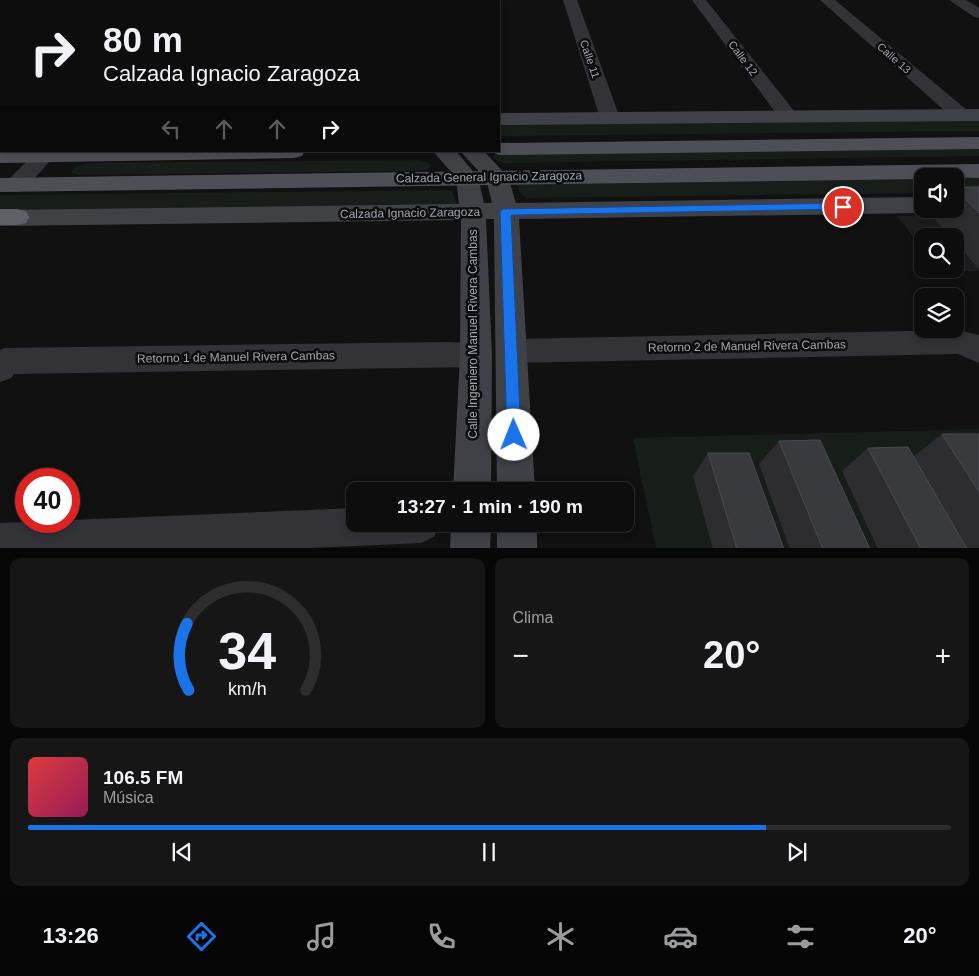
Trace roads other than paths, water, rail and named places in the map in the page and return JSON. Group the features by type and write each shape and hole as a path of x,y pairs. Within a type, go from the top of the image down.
{"main road":[{"path":"500,119 970,115"},
{"path":"500,149 979,143"},
{"path":"0,156 47,153 170,152"},
{"path":"446,152 478,169 506,212 516,482"},
{"name":"Calzada General Ignacio Zaragoza","path":"8,185 478,169 979,171"},
{"name":"Calle Ingeniero Manuel Rivera Cambas","path":"472,482 476,355 473,212 478,169"},
{"name":"Calzada Ignacio Zaragoza","path":"6,217 506,212 914,205"},
{"path":"470,548 471,532"},
{"path":"517,532 517,548"}],"street":[{"name":"Calle 11","path":"570,0 610,118"},
{"name":"Calle 12","path":"699,0 788,116"},
{"name":"Calle 13","path":"827,0 970,115"},
{"path":"956,0 979,14"},
{"path":"8,185 47,153"},
{"name":"Retorno 2 de Manuel Rivera Cambas","path":"512,351 958,342 970,344 979,351"},
{"name":"Retorno 1 de Manuel Rivera Cambas","path":"0,369 5,361 476,355"},
{"path":"0,542 346,527"}]}
